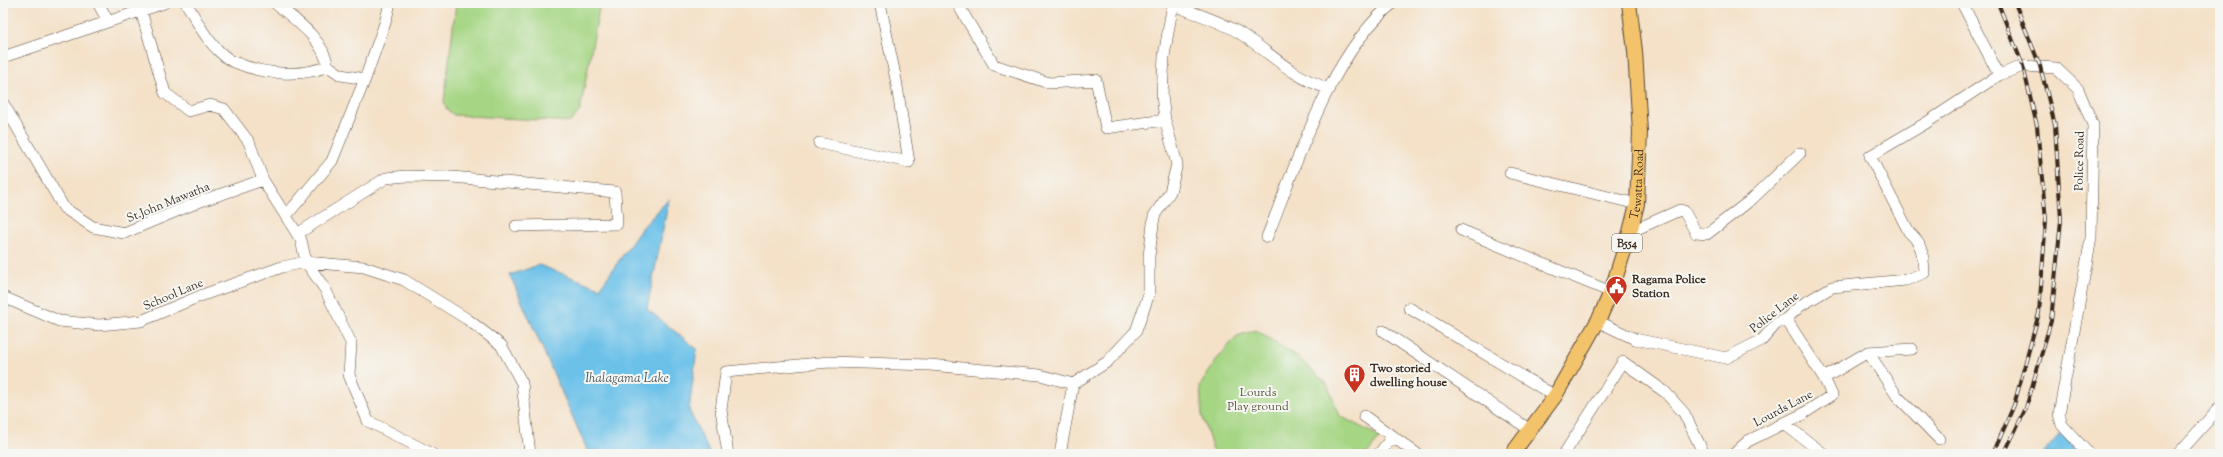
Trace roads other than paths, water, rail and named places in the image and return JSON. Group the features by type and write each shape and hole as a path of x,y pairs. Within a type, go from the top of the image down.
{"main road":[{"name":"Tewatta Road","path":"1512,454 1555,396 1597,321 1611,292 1630,232 1637,204 1640,132 1635,51 1629,3"}],"street":[{"path":"98,3 108,21"},
{"path":"3,58 145,8 164,3"},
{"path":"186,3 209,40 233,62 264,70 294,73 315,71 328,66"},
{"path":"275,3 313,35 325,53 328,66 341,75 365,79"},
{"path":"286,216 332,161 365,79 385,23 390,3"},
{"path":"819,143 909,162 896,80 880,3"},
{"path":"957,3 994,65 1049,83 1096,80 1106,128 1165,120"},
{"path":"1267,237 1316,116 1351,50 1384,10 1393,3"},
{"path":"1962,3 1999,75"},
{"path":"728,454 721,410 726,372 828,362 930,365 1040,376 1072,384 1107,362 1136,331 1149,294 1149,256 1154,216 1170,192 1177,164 1165,120 1162,96 1164,56 1173,4 1240,33 1293,73 1310,83 1330,89"},
{"path":"145,8 165,93 189,111 210,105 224,109 249,142 263,180 301,240 306,262 325,289 351,343 349,375 368,421 432,454"},
{"name":"Police Road","path":"1909,232 1870,156 1926,123 1999,75 2023,66 2056,68 2078,88 2093,126 2091,238 2059,414 2062,425 2088,454"},
{"name":"St.John Mawatha","path":"3,103 64,208 93,227 124,233 201,201 263,180"},
{"path":"1630,232 1680,210 1684,211 1696,233 1707,234 1752,199 1800,153"},
{"path":"1510,173 1637,204"},
{"path":"297,234 386,178 406,176 452,177 615,192 617,224 516,226"},
{"path":"1461,230 1611,292"},
{"name":"Police Lane","path":"1597,321 1635,339 1726,358 1762,340 1776,324 1786,319 1800,306 1832,287 1906,280 1924,273 1923,250 1918,240 1909,232"},
{"name":"School Lane","path":"3,297 59,321 99,325 141,321 200,296 282,268 306,262 364,268 404,280 467,319 501,345 522,383 530,454"},
{"path":"1409,308 1555,396"},
{"name":"Lourds Lane","path":"1734,454 1748,441 1804,414 1832,395 1824,378 1786,319"},
{"path":"1383,331 1530,430"},
{"path":"1824,378 1868,352 1912,349"},
{"path":"1868,352 1897,396 1939,439"},
{"path":"1564,454 1623,362 1665,392 1684,413 1704,454"},
{"path":"1060,454 1072,384"},
{"path":"2178,454 2220,407"},
{"path":"1364,416 1417,454"},
{"path":"1784,423 1824,454"},
{"path":"1379,454 1392,436"}],"water":[{"name":"Ihalagama Lake","path":"669,199 647,309 697,349 689,410 710,454 589,454 510,275 539,265 600,288 641,229"},
{"path":"2061,433 2081,454 2042,454"}],"railway":[{"path":"1993,454 2014,405 2039,313 2046,220 2037,126 2023,66 1998,3"},
{"path":"2004,454 2026,408 2051,321 2061,220 2055,125 2040,66 2015,3"}],"place":[{"name":"Ragama Police Station","path":"1617,306"},
{"name":"Two storied dwelling house","path":"1355,394"}],"park label":[{"name":"Lourds Play ground","path":"1258,399"}]}
